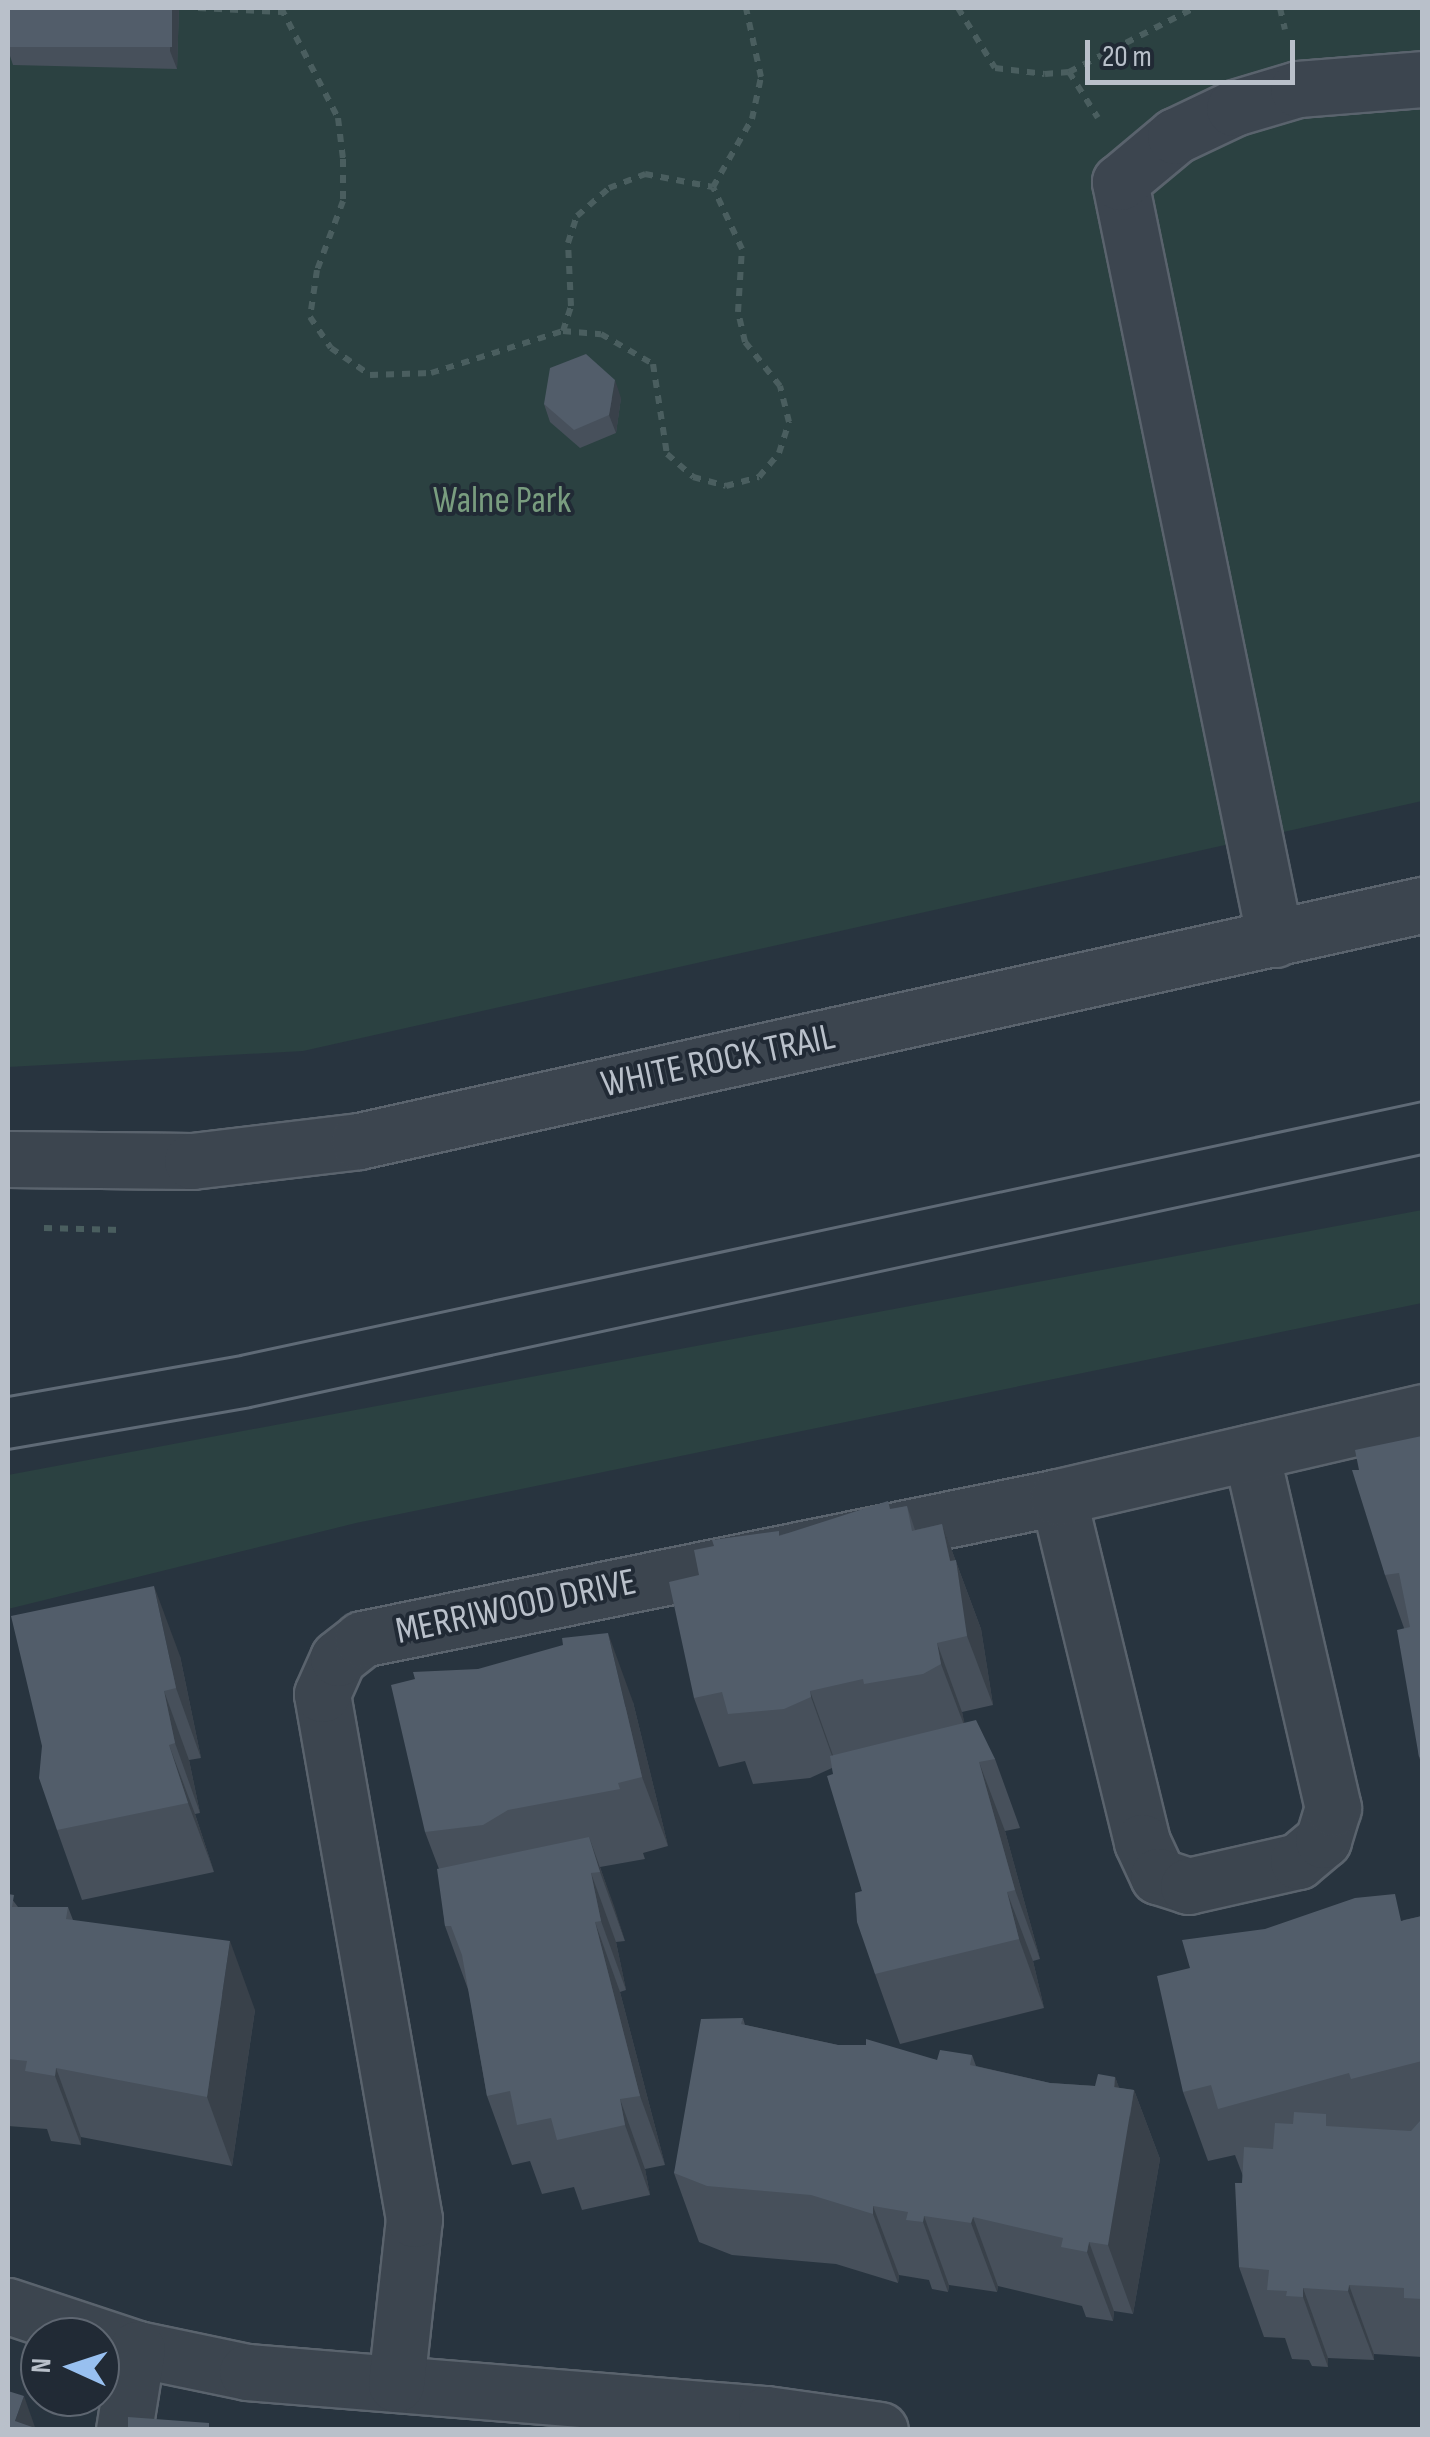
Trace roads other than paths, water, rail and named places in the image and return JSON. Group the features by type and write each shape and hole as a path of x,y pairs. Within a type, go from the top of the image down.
{"street":[{"path":"1275,938 1120,182 1175,136 1234,108 1298,89 1422,79"},
{"name":"WHITE ROCK TRAIL","path":"8,1159 192,1162 359,1141 1422,905"},
{"name":"MERRIWOOD DRIVE","path":"396,2384 414,2218 322,1694 338,1658 362,1639 1058,1498 1422,1412"},
{"path":"1058,1498 1142,1842 1158,1876 1188,1886 1298,1862 1323,1840 1333,1808 1251,1452"},
{"path":"8,2306 138,2349 247,2372 766,2414 880,2430"},
{"path":"124,2430 138,2349"}],"tram line":[{"path":"8,1396 240,1355 1422,1101"},
{"path":"8,1449 250,1407 1422,1154"}],"park label":[{"name":"Walne Park","path":"502,501"}]}
